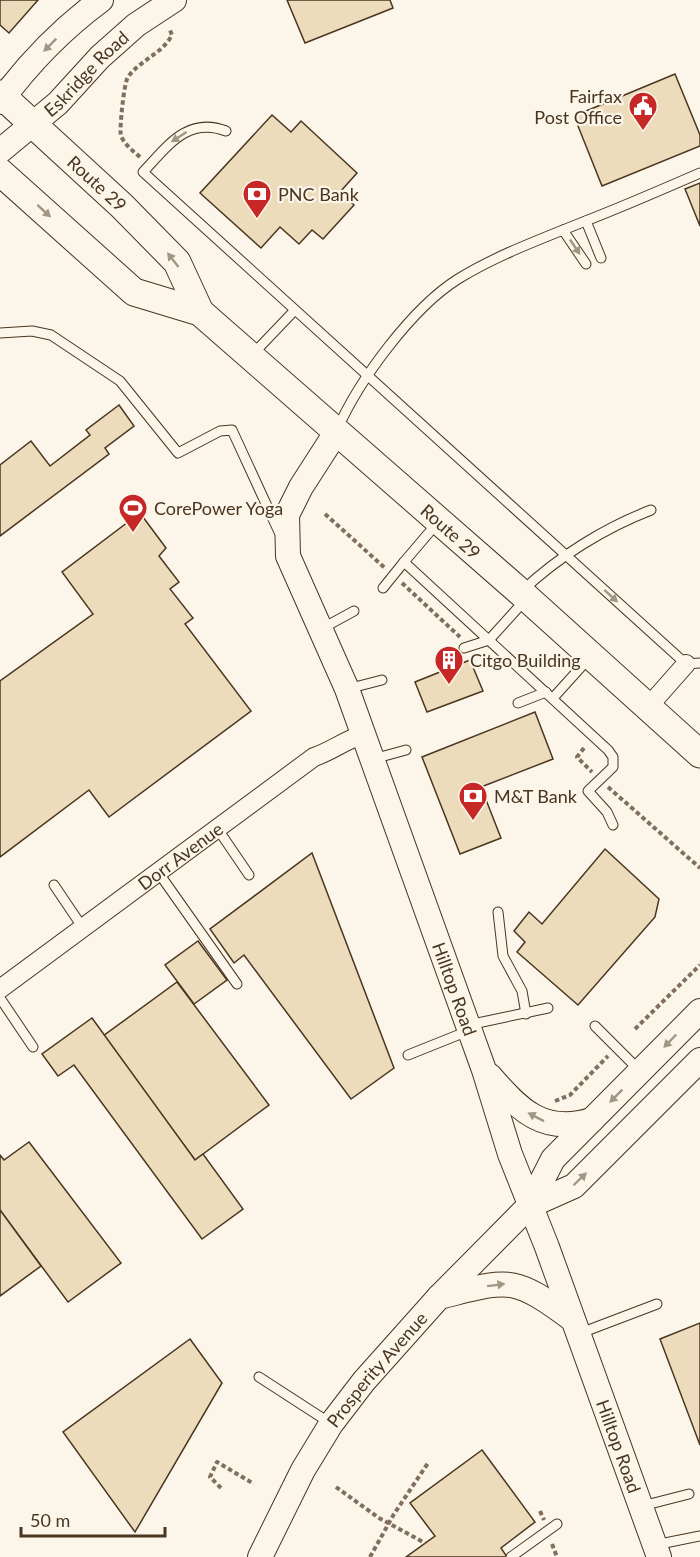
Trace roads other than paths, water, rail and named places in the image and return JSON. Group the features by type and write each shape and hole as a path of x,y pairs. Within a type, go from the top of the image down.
{"main road":[{"name":"Route 29","path":"1,98 122,206 177,262 200,312"},
{"name":"Route 29","path":"0,172 134,292 200,312 252,355 648,707 697,747"}],"street":[{"path":"1,98 55,40 101,0"},
{"name":"Eskridge Road","path":"0,150 58,103 100,57 136,25 174,0"},
{"name":"Hilltop Road","path":"337,431 301,487 287,515 288,556 347,689 364,734 484,1070 529,1206 547,1247 657,1551"},
{"path":"648,707 693,664"},
{"name":"Dorr Avenue","path":"0,989 314,757 330,751 341,742 364,734"},
{"name":"Prosperity Avenue","path":"260,1557 303,1470 331,1424 374,1368 529,1206 553,1159 700,1011"},
{"name":"Prosperity Avenue","path":"529,1206 574,1186 700,1060"},
{"path":"484,1070 519,1107 543,1121 564,1126 592,1120"},
{"path":"439,1298 487,1285 515,1283 540,1296 575,1327"}],"lane":[{"path":"225,131 209,124 178,135 146,169 294,311 567,557 693,664"},
{"path":"337,431 351,399 366,375 403,332 456,280 491,260 700,173"},
{"path":"586,221 601,258"},
{"path":"564,230 586,264"},
{"path":"252,355 294,311"},
{"path":"0,333 32,331 51,335 120,381 178,453 220,431 232,430 271,512 288,556"},
{"path":"464,648 489,640 545,569 606,531 651,510"},
{"path":"383,588 438,521"},
{"path":"404,562 550,694 613,757 613,767 588,791 607,813 613,825"},
{"path":"321,629 354,611"},
{"path":"518,703 550,694 591,656"},
{"path":"347,689 382,680"},
{"path":"373,759 406,750"},
{"path":"217,828 249,875"},
{"path":"158,872 237,984"},
{"path":"54,885 83,928"},
{"path":"498,912 503,956 522,991 526,1014"},
{"path":"0,998 33,1047"},
{"path":"408,1055 469,1028 548,1008"},
{"path":"595,1026 640,1071"},
{"path":"575,1327 657,1304"},
{"path":"259,1377 331,1424"},
{"path":"640,1507 689,1494"},
{"path":"512,1557 557,1524"},
{"path":"657,1551 700,1536"}],"place":[{"name":"Fairfax Post Office","path":"643,132"},
{"name":"PNC Bank","path":"257,220"},
{"name":"CorePower Yoga","path":"133,534"},
{"name":"Citgo Building","path":"449,686"},
{"name":"M&T Bank","path":"473,822"}]}
